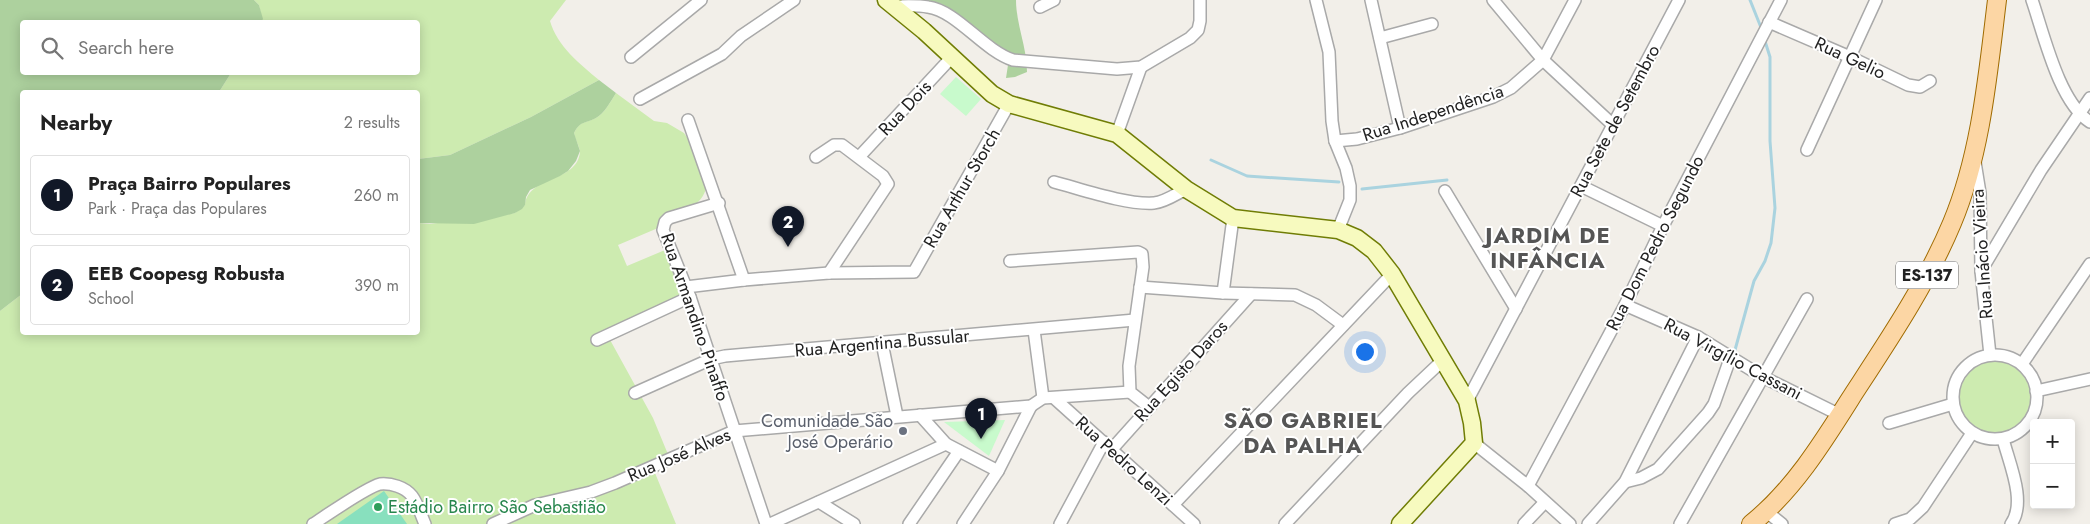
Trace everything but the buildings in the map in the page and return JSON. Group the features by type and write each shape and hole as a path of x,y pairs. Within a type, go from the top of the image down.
{"main road":[{"name":"ES-137","path":"1751,524 1766,512 1805,465 1840,415 1895,329 1932,265 1961,199 1973,152 1985,97 1998,0"}],"street":[{"path":"631,57 702,0"},
{"path":"640,99 722,54 741,36 794,0"},
{"path":"1040,6 1054,0"},
{"path":"889,3 929,7 936,10 952,19 1000,54 1013,60 1117,69 1141,67 1190,38 1198,30 1200,0"},
{"path":"1316,0 1329,52 1332,121 1335,141 1346,168 1350,186 1350,200 1338,230"},
{"path":"1371,0 1400,128"},
{"path":"1493,0 1543,60 1613,125"},
{"name":"Rua Independência","path":"1335,141 1357,139 1400,128 1493,97 1511,88 1543,60 1576,0"},
{"name":"Rua Sete de Setembro","path":"1467,401 1679,0"},
{"name":"Rua Dom Pedro Segundo","path":"1528,486 1625,305 1663,226 1780,0"},
{"path":"1807,150 1876,0"},
{"path":"889,3 924,31 992,94 1009,104 1117,134 1186,189 1233,218 1338,230 1357,238 1374,251 1392,274 1467,401 1474,443 1528,486 1570,524"},
{"path":"2036,3 2064,92 2079,115 2090,122"},
{"path":"1380,38 1432,24"},
{"name":"Rua Gelio","path":"1767,25 1850,57 1908,85 1920,86 1930,81"},
{"name":"Rua Dois","path":"859,157 951,58"},
{"path":"1117,134 1141,67"},
{"path":"1981,271 2037,178 2090,98"},
{"name":"Rua Arthur Storch","path":"829,273 914,272 1009,104"},
{"path":"688,120 719,203 744,280"},
{"path":"597,340 688,292 744,280 829,273 888,184 883,176 845,146 837,145 816,156"},
{"name":"Rua Inácio Vieira","path":"1973,152 1980,193 1981,271 1990,355"},
{"path":"1054,182 1137,202 1154,203 1167,199 1186,189"},
{"path":"1581,186 1663,226"},
{"path":"1445,191 1516,309"},
{"name":"Rua Armandino Pinaffo","path":"719,203 669,218 663,226 664,235 688,292 734,431 768,524"},
{"path":"1223,293 1233,218"},
{"path":"1010,261 1138,252 1144,256 1129,366 1130,392 1149,407"},
{"path":"2022,364 2090,264"},
{"path":"1174,505 1392,274"},
{"path":"1140,287 1223,293 1295,295 1316,305 1343,325"},
{"name":"Rua Egisto Daros","path":"1060,524 1108,446 1149,407 1250,294"},
{"path":"1680,524 1807,299"},
{"name":"Rua Virgílio Cassani","path":"1625,305 1698,337 1763,377 1840,415"},
{"name":"Rua Argentina Bussular","path":"635,393 711,359 725,356 1135,320"},
{"path":"1034,330 1048,398"},
{"path":"1588,524 1626,482 1698,337"},
{"path":"882,343 897,416"},
{"path":"1990,355 2004,356 2022,364 2032,377 2037,401 2034,414 2026,426 2016,434 2003,439 1982,437 1972,433 1963,425 1953,404 1953,390 1962,372 1977,359 1990,355"},
{"path":"1626,482 1641,478 1658,469 1708,413 1714,404 1731,356"},
{"path":"1286,524 1408,394 1442,361"},
{"path":"2036,391 2090,379"},
{"name":"Rua José Alves","path":"493,524 535,505 591,492 615,483 734,431 1031,406 1048,398 1130,392"},
{"name":"Rua Pedro Lenzi","path":"1048,398 1108,446 1194,524"},
{"path":"1889,423 1953,404"},
{"path":"963,524 998,471 1031,406"},
{"path":"920,415 946,444 998,471"},
{"path":"1895,524 1913,521 1972,433"},
{"path":"2003,439 2019,499 2017,516 2011,524"},
{"path":"1400,524 1474,443"},
{"path":"768,524 946,444"},
{"path":"909,524 959,451"},
{"path":"313,524 378,484 389,484 407,491 412,496 425,524"},
{"path":"819,502 854,524"},
{"path":"1524,524 1545,502"},
{"path":"1766,512 1782,524"}],"green space":[{"path":"0,0 254,0 259,5 262,20 20,20 20,75 230,75 220,90 20,90 20,296 0,311"},
{"path":"254,0 566,0 550,21 553,30 570,54 599,80 531,117 450,155 420,159 420,90 220,90 230,75 420,75 420,20 262,20 259,5"},
{"path":"921,0 1016,0 1027,72 1015,77 1006,78 1008,65 1006,60 986,50"},
{"path":"956,77 981,99 966,116 940,94"},
{"path":"599,80 616,93 602,114 581,124 574,133 580,151 576,161 568,171 530,190 522,209 515,213 474,224 420,223 420,159 450,155 531,117"},
{"path":"616,93 654,121 667,123 684,133 695,149 708,183 699,201 668,214 659,222 658,228 618,245 627,266 665,250 688,300 609,338 653,418 672,464 655,473 676,524 0,524 0,311 20,296 20,335 420,335 420,223 430,224 515,213 525,205 528,195 534,188 571,169 577,162 580,152 574,133 576,129 581,124 602,114"},
{"path":"1995,359 2016,365 2026,375 2032,396 2026,417 2016,427 1995,433 1974,427 1964,417 1958,396 1964,375 1974,365"},
{"path":"1005,420 989,456 944,422"},
{"name":"Estádio Bairro São Sebastião","path":"384,491 407,524 337,524"}],"waterway":[{"path":"1750,0 1762,30"},
{"path":"1735,350 1754,281 1765,261 1771,243 1775,208 1770,141 1770,57 1764,38"},
{"path":"1211,160 1247,176 1339,182"},
{"path":"1362,189 1447,180"}],"place":[{"name":"EEB Coopesg Robusta","path":"788,247"},
{"name":"Comunidade São José Operário","path":"903,431"},
{"name":"Praça Bairro Populares","path":"981,439"},
{"name":"Estádio Bairro São Sebastião","path":"378,507"}],"district":[{"name":"JARDIM DE INFÂNCIA","path":"1548,248"},
{"name":"SÃO GABRIEL DA PALHA","path":"1303,432"}]}
